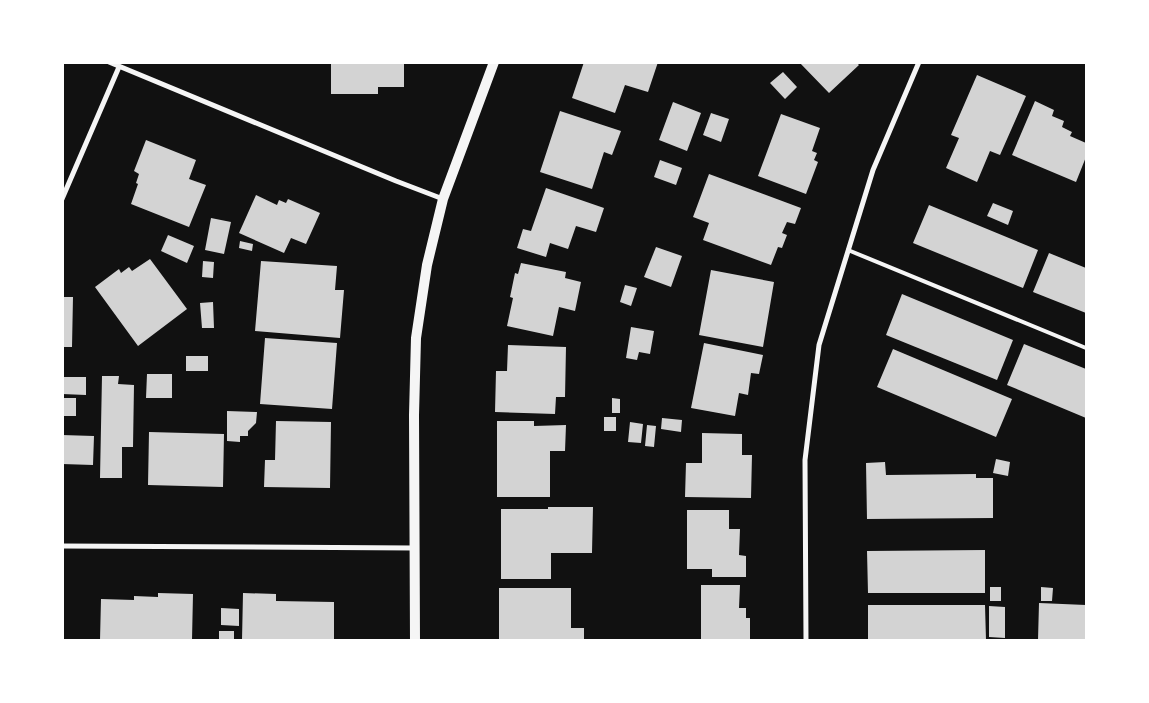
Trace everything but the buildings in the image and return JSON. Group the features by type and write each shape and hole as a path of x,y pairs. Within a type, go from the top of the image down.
{"main road":[{"path":"415,640 416,338 427,265 443,199 494,62"}],"street":[{"path":"109,62 443,199"},
{"path":"806,640 805,460 820,345 873,170 919,62"},
{"path":"62,199 119,67"},
{"path":"62,546 414,548"}],"lane":[{"path":"848,250 1086,348"}]}
